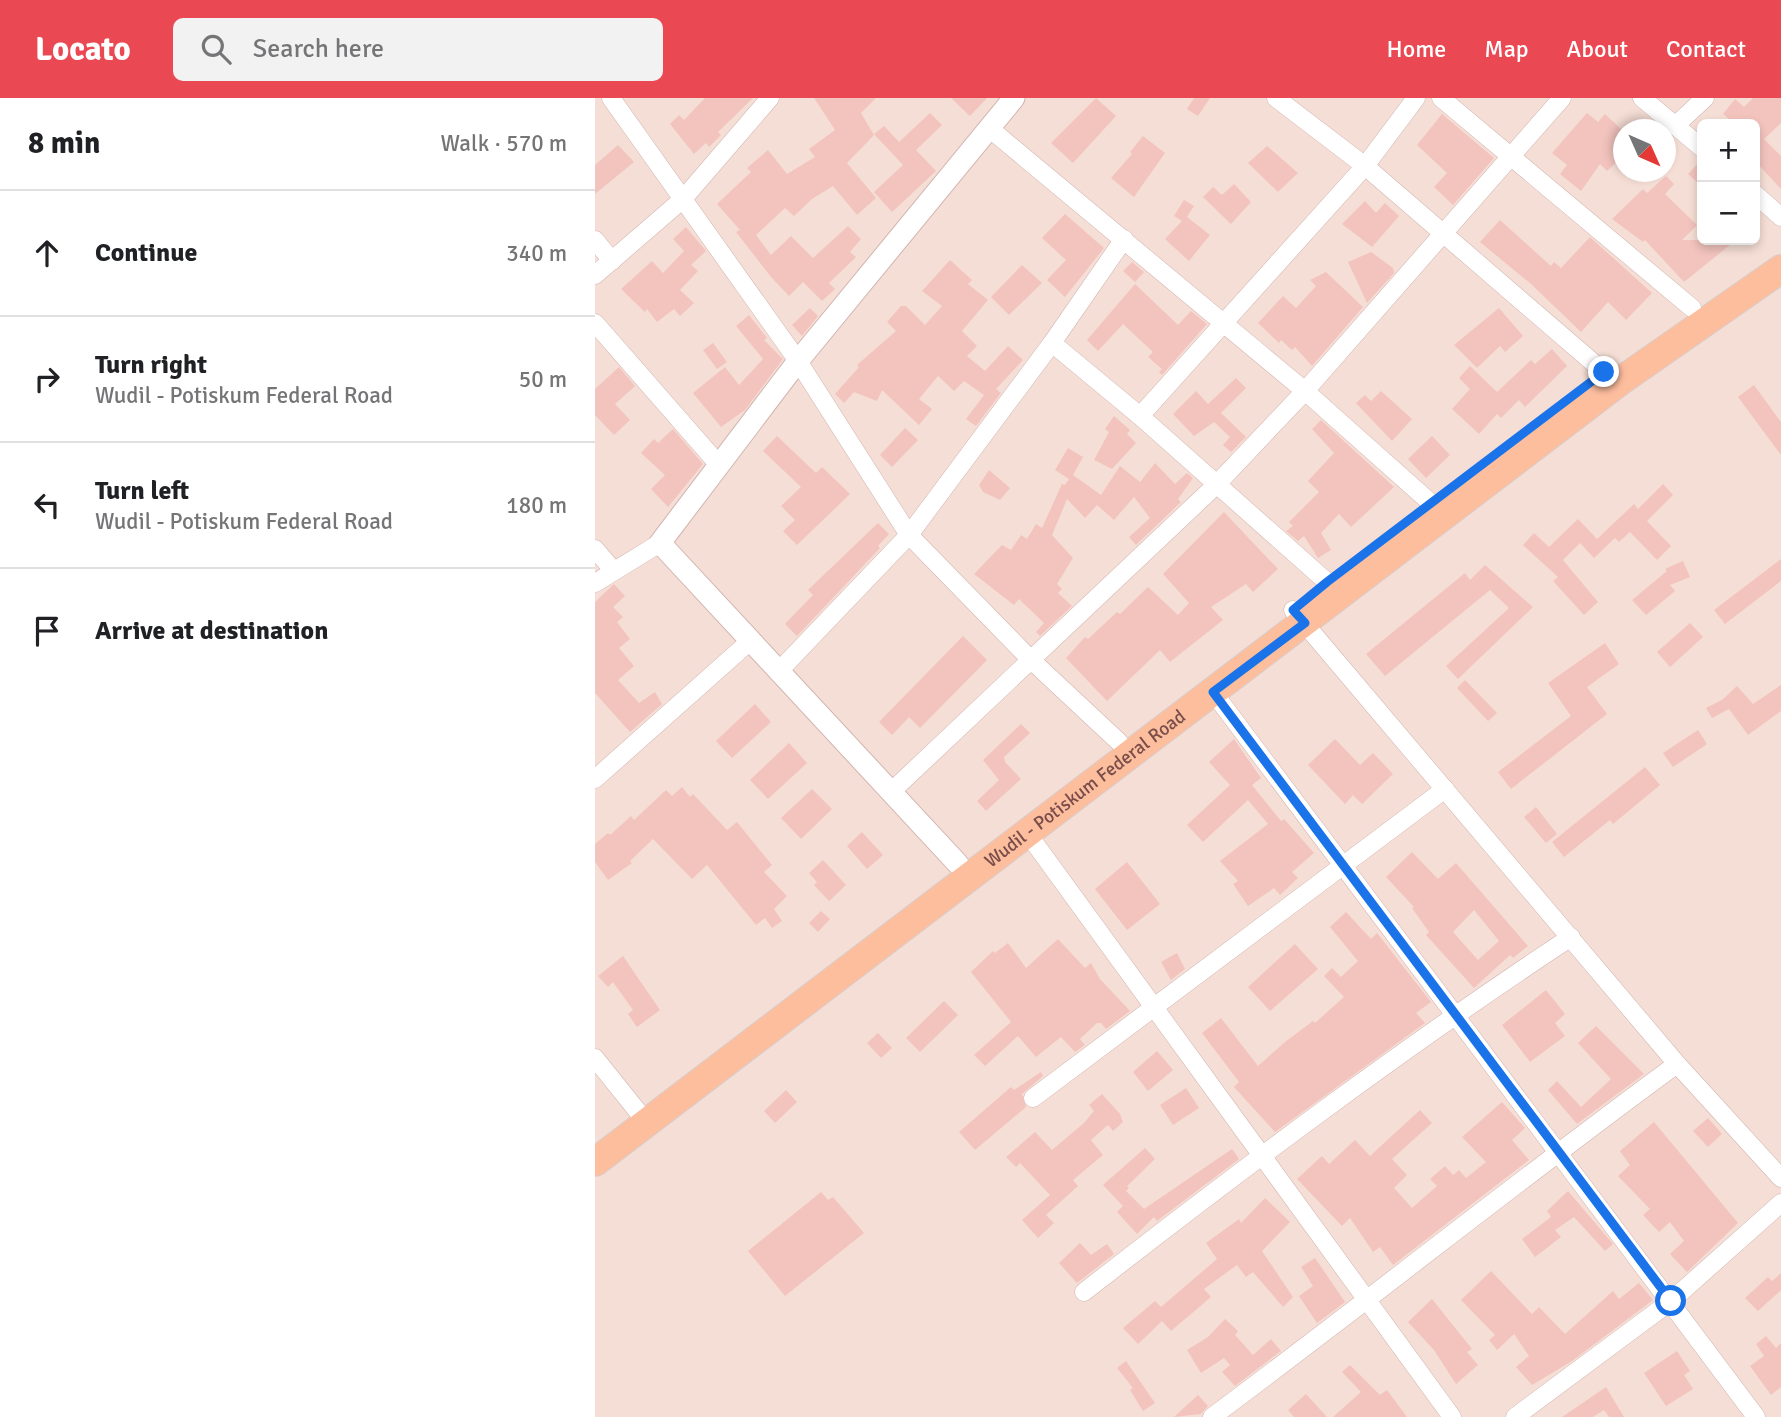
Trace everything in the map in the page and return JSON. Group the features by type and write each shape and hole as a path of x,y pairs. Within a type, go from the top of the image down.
{"main road":[{"name":"Wudil - Potiskum Federal Road","path":"595,1141 642,1116 1028,834 1213,692 1299,616 1327,582 1604,372 1692,308 1781,249"},
{"name":"Wudil - Potiskum Federal Road","path":"595,1162 642,1116 958,864 1119,742 1299,616 1619,382 1781,269"}],"street":[{"path":"611,98 798,361 909,535 1030,658 1119,742"},
{"path":"595,275 683,200 770,98"},
{"path":"595,583 660,543 798,361 1014,98"},
{"path":"1276,98 1365,166 1443,231 1604,372"},
{"path":"1140,416 1365,166 1416,98"},
{"path":"1441,98 1512,154 1692,308"},
{"path":"892,791 1216,485 1305,391 1562,98"},
{"path":"1642,98 1668,119"},
{"path":"1697,144 1676,125 1705,98"},
{"path":"989,128 1224,322 1432,503"},
{"path":"1760,198 1781,217"},
{"path":"778,672 909,535 1052,343 1124,239"},
{"path":"595,240 611,261"},
{"path":"595,323 719,465"},
{"path":"1052,343 1140,416 1327,582"},
{"path":"660,543 958,864"},
{"path":"595,549 613,570"},
{"path":"1299,616 1677,1064 1781,1178"},
{"path":"595,779 750,642"},
{"path":"1213,692 1756,1417"},
{"path":"1033,1098 1445,789"},
{"path":"1028,834 1452,1417"},
{"path":"1084,1292 1260,1154 1456,1013 1571,937"},
{"path":"595,1058 642,1116"},
{"path":"1212,1417 1367,1301 1558,1150 1677,1064"},
{"path":"1515,1417 1671,1301 1781,1203"}],"shaded area":[{"path":"595,98 1781,98 1781,1417 595,1417"}],"building":[{"path":"705,98 753,98 718,132 721,135 709,147 706,143 694,154 670,124 679,115 684,120"},
{"path":"814,98 876,98 861,113 874,135 847,163 876,198 857,215 833,186 812,199 794,216 785,208 756,235 771,255 791,236 813,258 848,226 861,239 850,252 856,257 829,283 835,289 822,301 803,282 789,296 771,277 736,232 740,230 717,204 751,172 747,168 768,150 787,174 815,157 809,149 835,130"},
{"path":"951,98 987,98 970,116"},
{"path":"1096,98 1116,116 1073,163 1051,143"},
{"path":"1194,98 1210,98 1198,116 1187,109"},
{"path":"1753,98 1781,98 1781,123 1764,139 1781,156 1781,189 1760,166 1760,119 1729,119 1723,114 1735,99 1744,107"},
{"path":"930,113 942,125 916,150 936,171 892,212 874,192 903,165 874,134 884,126 899,142"},
{"path":"1587,113 1598,122 1605,114 1613,122 1613,165 1607,171 1600,164 1581,191 1560,174 1567,165 1552,153"},
{"path":"1442,114 1494,158 1453,205 1434,187 1447,173 1417,145"},
{"path":"1143,136 1165,153 1134,197 1111,178 1132,154 1130,152"},
{"path":"618,145 634,162 595,194 595,165"},
{"path":"1267,146 1298,173 1278,192 1248,163"},
{"path":"1697,164 1697,182 1688,174"},
{"path":"1659,182 1672,182 1674,184 1665,194 1697,225 1682,240 1697,240 1697,245 1730,245 1684,282 1645,240 1643,242 1612,219 1643,189 1647,193"},
{"path":"1234,184 1251,202 1231,224 1203,197 1213,187 1222,195"},
{"path":"1184,200 1194,206 1187,217 1210,235 1189,261 1165,239 1182,221 1174,216"},
{"path":"1365,201 1376,213 1385,203 1399,216 1372,247 1342,224"},
{"path":"1065,214 1104,248 1065,297 1047,280 1066,260 1042,238"},
{"path":"1500,220 1551,266 1554,262 1561,268 1590,237 1652,293 1626,320 1608,302 1581,332 1531,284 1480,242"},
{"path":"686,227 706,251 691,265 698,271 680,290 694,303 680,316 674,309 657,322 647,309 645,312 621,289 652,261 663,273 684,251 673,239"},
{"path":"1371,252 1393,268 1394,273 1367,303 1348,262"},
{"path":"950,260 972,280 968,284 988,300 962,331 977,346 967,356 985,371 1008,346 1023,360 996,389 1001,393 976,426 966,419 984,395 964,381 954,391 938,376 919,399 932,409 919,425 882,390 877,401 854,392 844,403 835,394 859,367 857,365 896,331 887,322 901,306 906,306 925,325 942,306 922,291"},
{"path":"1132,262 1144,272 1135,282 1123,271"},
{"path":"1022,265 1042,283 1009,315 991,297"},
{"path":"1326,272 1363,307 1312,366 1295,347 1292,350 1281,340 1279,343 1258,323 1283,296 1296,308 1316,286 1310,280"},
{"path":"1135,284 1178,325 1191,311 1207,324 1162,375 1159,372 1162,369 1148,357 1153,352 1123,324 1098,351 1087,340"},
{"path":"810,308 818,316 802,336 792,325"},
{"path":"1499,308 1523,336 1505,352 1500,346 1477,368 1454,345"},
{"path":"749,315 767,338 764,340 783,359 745,410 721,427 693,393 725,367 739,385 763,359 736,326"},
{"path":"713,343 727,362 717,369 703,350"},
{"path":"1552,349 1567,366 1525,407 1519,400 1501,418 1497,414 1479,434 1452,409 1470,389 1459,378 1470,366 1497,392 1531,360 1535,364"},
{"path":"619,367 635,386 615,404 630,420 614,435 595,415 595,389"},
{"path":"1236,378 1246,388 1221,413 1246,437 1231,452 1223,445 1230,437 1214,422 1194,436 1173,414 1196,391 1208,404"},
{"path":"1754,385 1781,422 1781,455 1738,397"},
{"path":"1381,391 1412,419 1392,441 1356,403 1365,395 1371,401"},
{"path":"1114,416 1130,430 1127,434 1136,443 1112,469 1094,460 1109,432 1105,429"},
{"path":"1321,420 1394,487 1351,527 1339,514 1321,533 1331,550 1318,558 1304,536 1298,541 1286,531 1293,526 1289,522 1319,492 1308,481 1334,453 1312,429"},
{"path":"905,428 918,440 892,467 880,455"},
{"path":"673,429 703,464 668,507 651,489 665,475 641,453 654,439 658,443"},
{"path":"777,436 816,473 822,467 850,494 797,545 783,531 795,520 781,506 801,487 763,451"},
{"path":"1432,436 1450,455 1426,478 1408,459"},
{"path":"1068,448 1083,457 1073,475 1101,495 1120,466 1140,482 1155,463 1175,484 1187,473 1193,478 1178,499 1181,502 1136,545 1129,537 1150,518 1134,497 1114,520 1097,505 1085,518 1067,499 1052,535 1073,558 1057,584 1062,589 1058,593 1072,606 1040,636 1036,632 1044,623 1019,599 1014,605 974,574 1002,545 1011,550 1021,535 1027,539 1036,524 1042,528 1062,484 1065,485 1069,479 1055,470"},
{"path":"989,470 1010,488 1000,500 983,492 979,485"},
{"path":"1663,484 1673,495 1647,521 1671,546 1657,560 1630,532 1619,542 1615,538 1594,558 1580,543 1563,560 1598,602 1584,615 1553,581 1558,577 1523,545 1534,533 1549,547 1578,519 1597,539 1634,504 1638,509"},
{"path":"1224,512 1278,569 1253,592 1246,584 1211,607 1223,620 1170,662 1160,650 1107,701 1066,658 1085,637 1088,639 1117,612 1120,614 1148,587 1178,615 1189,603 1163,574"},
{"path":"878,523 889,534 878,546 880,548 797,636 785,624 813,595 808,590"},
{"path":"1781,559 1781,581 1725,624 1714,610"},
{"path":"1683,561 1690,577 1670,585 1675,591 1646,615 1632,600 1667,571 1665,569"},
{"path":"1485,565 1533,607 1458,679 1446,666 1509,608 1490,590 1385,676 1366,654 1465,573 1470,580"},
{"path":"614,584 625,596 613,607 623,617 617,622 630,639 619,648 634,666 618,680 639,703 655,692 662,704 630,732 595,693 595,602"},
{"path":"1690,623 1703,637 1670,667 1657,652"},
{"path":"963,636 987,660 920,728 909,717 892,735 879,722"},
{"path":"1605,643 1619,664 1587,687 1607,714 1511,789 1498,772 1571,716 1548,683"},
{"path":"1465,680 1497,713 1488,721 1457,688"},
{"path":"1781,685 1781,711 1748,735 1729,709 1712,718 1706,708 1722,700 1737,686 1753,704"},
{"path":"755,704 771,722 732,758 716,741"},
{"path":"1021,724 1030,733 1004,757 1005,762 1021,779 986,811 977,801 999,780 983,760"},
{"path":"1698,730 1707,744 1673,767 1663,753"},
{"path":"1234,739 1261,778 1252,785 1281,821 1284,819 1314,853 1292,872 1298,878 1280,895 1274,888 1248,906 1233,884 1238,881 1220,861 1268,824 1248,800 1203,842 1187,825 1230,785 1209,762"},
{"path":"1335,739 1360,765 1373,753 1393,774 1362,804 1353,795 1345,804 1308,765"},
{"path":"789,743 807,763 768,799 750,780"},
{"path":"1645,767 1660,785 1613,824 1610,820 1564,857 1552,842"},
{"path":"682,787 690,797 693,794 727,830 737,822 772,865 764,872 787,896 774,909 782,921 772,928 765,918 756,925 707,865 692,879 653,839 630,861 632,863 608,880 595,862 595,844 608,833 610,835 631,816 634,820 666,790 672,796"},
{"path":"812,789 832,809 801,839 781,818"},
{"path":"1536,807 1557,834 1546,843 1524,817"},
{"path":"862,832 883,855 867,869 847,846"},
{"path":"1412,852 1438,879 1456,863 1528,946 1513,958 1510,955 1474,988 1426,935 1429,932 1412,908 1414,907 1386,877","holes":["1474,910 1499,941 1478,960 1453,932"]},
{"path":"823,860 846,885 829,901 814,885 817,882 809,873"},
{"path":"1127,862 1160,904 1127,930 1095,889"},
{"path":"821,911 830,919 818,932 809,923"},
{"path":"1346,912 1371,939 1377,933 1431,1002 1416,1013 1425,1023 1275,1132 1234,1087 1239,1082 1202,1033 1221,1018 1258,1066 1285,1042 1313,1021 1315,1023 1344,997 1324,976 1332,968 1341,977 1358,961 1330,927"},
{"path":"1058,939 1085,968 1091,963 1100,979 1130,1011 1106,1029 1101,1023 1097,1023 1080,1039 1085,1045 1075,1052 1061,1037 1036,1057 1018,1036 985,1066 974,1055 1011,1022 971,972 993,951 995,953 1008,943 1026,968"},
{"path":"1295,944 1318,969 1270,1011 1248,987"},
{"path":"1177,953 1185,969 1171,980 1161,962"},
{"path":"623,956 660,1010 637,1027 628,1014 633,1010 613,982 608,987 598,976"},
{"path":"1546,990 1565,1014 1555,1023 1565,1036 1530,1062 1502,1025"},
{"path":"944,1001 958,1015 920,1052 906,1038"},
{"path":"1596,1026 1644,1074 1577,1124 1548,1090 1557,1081 1581,1107 1611,1079 1578,1043"},
{"path":"878,1033 892,1048 881,1058 867,1043"},
{"path":"1157,1051 1173,1070 1148,1091 1133,1072"},
{"path":"1041,1072 1043,1076 1022,1094 1026,1107 975,1150 959,1132 1011,1087 1014,1090"},
{"path":"1186,1088 1199,1108 1173,1125 1160,1105"},
{"path":"786,1090 797,1102 775,1123 764,1111"},
{"path":"1102,1094 1120,1114 1123,1122 1113,1131 1108,1125 1091,1140 1103,1155 1073,1180 1078,1186 1046,1215 1054,1223 1038,1238 1022,1220 1050,1195 1020,1163 1016,1167 1006,1157 1035,1132 1052,1150 1084,1123 1094,1111 1089,1105"},
{"path":"1502,1102 1525,1128 1512,1140 1529,1160 1393,1265 1380,1247 1373,1252 1350,1218 1342,1226 1297,1179 1322,1156 1329,1164 1355,1140 1370,1156 1420,1110 1432,1123 1392,1159 1407,1175 1394,1188 1412,1208 1437,1186 1430,1179 1445,1166 1453,1175 1459,1170 1466,1178 1486,1162 1462,1137"},
{"path":"1708,1118 1722,1134 1708,1147 1693,1131"},
{"path":"1654,1122 1738,1223 1687,1272 1670,1254 1684,1241 1670,1222 1659,1232 1643,1215 1650,1209 1618,1176 1630,1165 1620,1151"},
{"path":"1145,1148 1155,1159 1127,1186 1129,1188 1126,1191 1144,1209 1232,1149 1239,1159 1157,1221 1154,1217 1137,1234 1117,1212 1123,1206 1103,1185"},
{"path":"1568,1191 1613,1244 1605,1251 1574,1217 1555,1230 1561,1237 1535,1257 1522,1239 1551,1217 1547,1211"},
{"path":"821,1192 828,1200 833,1197 864,1233 785,1296 748,1251"},
{"path":"1265,1198 1290,1222 1262,1251 1293,1297 1283,1307 1253,1272 1246,1277 1237,1265 1204,1289 1211,1297 1171,1331 1162,1321 1138,1344 1123,1328 1155,1301 1161,1307 1217,1259 1206,1243 1239,1219 1241,1223"},
{"path":"1080,1243 1091,1255 1107,1244 1114,1254 1077,1283 1059,1263"},
{"path":"1315,1258 1345,1302 1317,1323 1299,1296 1313,1286 1301,1267"},
{"path":"1491,1271 1532,1314 1539,1307 1565,1334 1613,1291 1619,1299 1639,1283 1653,1300 1572,1361 1532,1385 1516,1367 1529,1356 1514,1334 1497,1350 1489,1340 1495,1335 1461,1300"},
{"path":"1781,1273 1781,1290 1758,1311 1745,1298 1768,1277 1772,1281"},
{"path":"1432,1299 1472,1349 1467,1352 1478,1365 1456,1384 1434,1350 1408,1322"},
{"path":"1225,1319 1238,1331 1235,1335 1253,1355 1271,1339 1281,1351 1235,1386 1222,1372 1230,1365 1224,1358 1201,1373 1187,1350 1208,1337"},
{"path":"1766,1336 1776,1348 1781,1343 1781,1387 1771,1395 1750,1366 1764,1356 1756,1344"},
{"path":"1677,1351 1690,1371 1684,1375 1693,1389 1666,1406 1644,1373"},
{"path":"1126,1361 1155,1403 1143,1411 1130,1390 1133,1388 1117,1368"},
{"path":"1350,1365 1380,1395 1387,1390 1407,1417 1333,1417 1361,1392 1342,1372"},
{"path":"1606,1387 1624,1417 1609,1417 1604,1410 1593,1417 1562,1417"},
{"path":"1306,1394 1327,1417 1294,1417 1288,1410"},
{"path":"1198,1395 1208,1406 1201,1414 1174,1417"}],"route":[{"path":"1604,372 1327,582 1293,610 1305,623 1213,692 1671,1301"}]}
